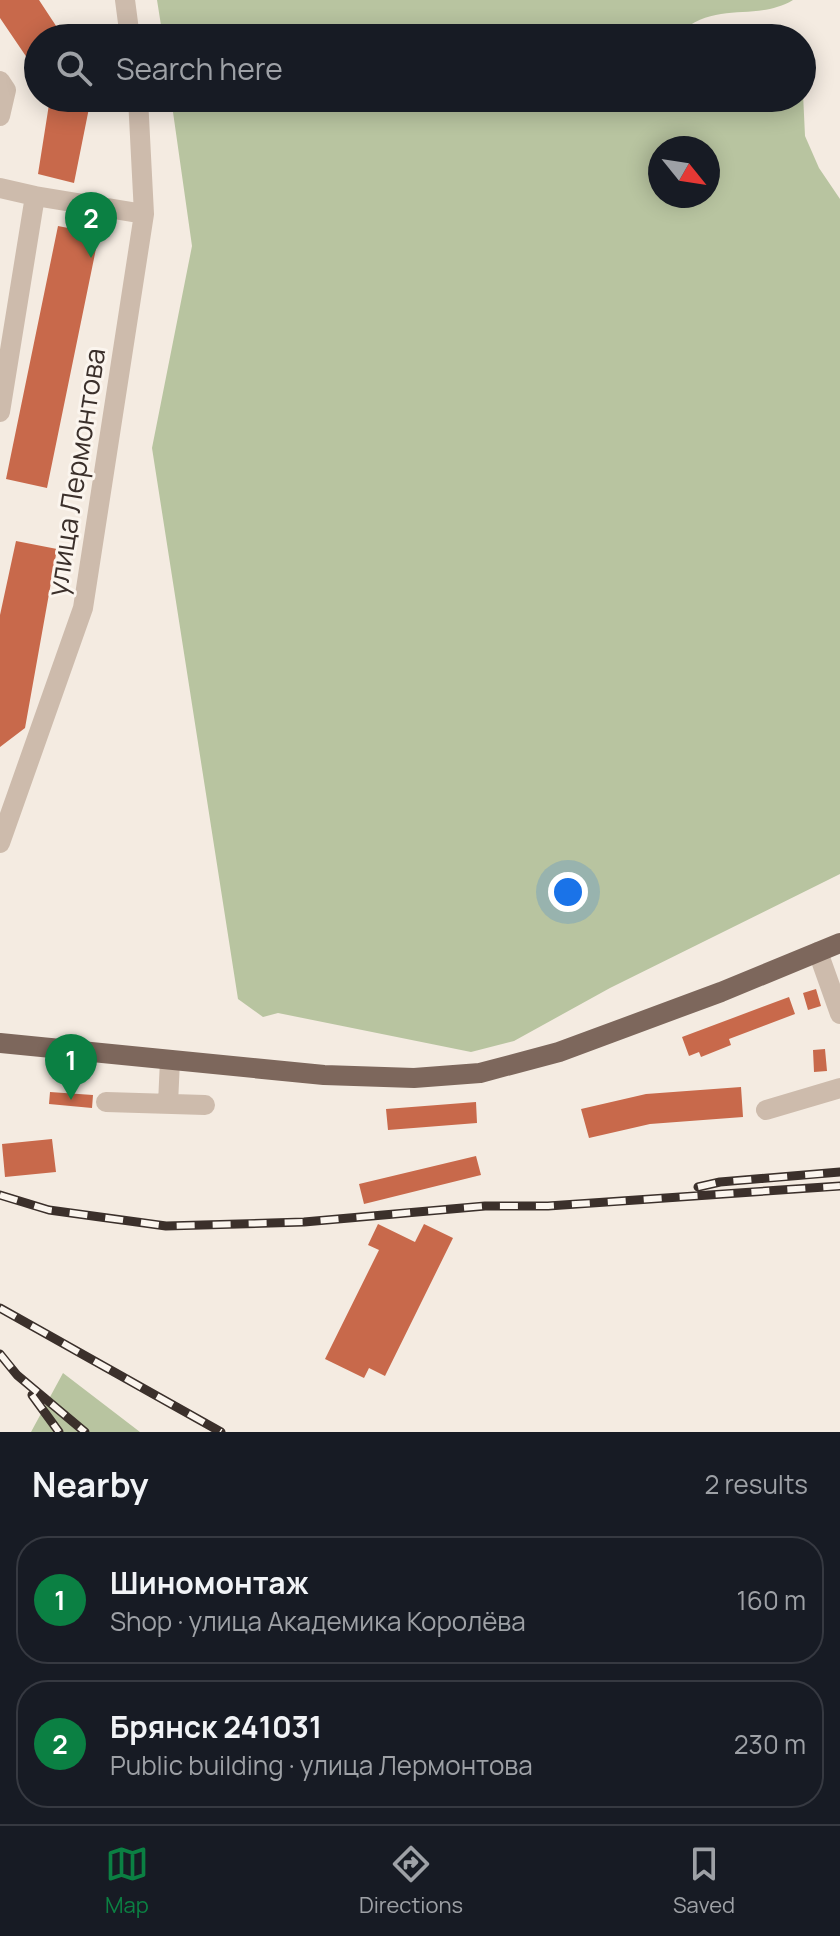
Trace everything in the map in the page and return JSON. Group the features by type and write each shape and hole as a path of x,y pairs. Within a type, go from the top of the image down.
{"main road":[{"path":"0,1043 324,1075 414,1078 480,1073 559,1052 721,992 840,943"}],"street":[{"path":"110,0 125,24"},
{"path":"125,0 129,24"},
{"path":"0,81 6,90 0,116"},
{"name":"улица Лермонтова","path":"0,843 83,608 144,214 139,112"},
{"path":"0,188 144,214"},
{"path":"0,412 35,196"},
{"path":"818,952 840,1014"},
{"path":"168,1104 170,1060"},
{"path":"766,1110 840,1088"},
{"path":"106,1102 205,1105"}],"green space":[{"path":"157,0 793,0 765,10 707,17 692,24 161,24"},
{"path":"173,112 804,112 805,136 819,168 840,199 840,874 610,988 514,1041 471,1052 278,1013 263,1017 238,999 152,448 192,246"},
{"path":"63,1373 140,1432 31,1432"}],"building":[{"path":"0,0 39,0 55,24 24,24 24,53 0,18"},
{"path":"48,112 88,112 74,183 38,174"},
{"path":"58,226 99,234 47,488 6,479"},
{"path":"16,541 57,549 25,728 0,747 0,615"},
{"path":"816,989 821,1006 808,1010 803,993"},
{"path":"789,997 795,1014 729,1039 731,1045 701,1057 699,1052 689,1056 682,1037"},
{"path":"825,1049 827,1071 814,1072 813,1050"},
{"path":"741,1087 743,1117 650,1124 589,1138 581,1109 646,1094"},
{"path":"50,1092 93,1095 92,1108 49,1104"},
{"path":"476,1102 477,1123 388,1130 386,1109"},
{"path":"52,1139 56,1172 5,1177 2,1144"},
{"path":"476,1156 481,1175 364,1204 359,1184"},
{"path":"378,1224 415,1242 424,1224 453,1238 385,1376 369,1368 364,1378 325,1359 379,1250 368,1245"}],"railway":[{"path":"698,1187 720,1182 840,1172"},
{"path":"0,1195 49,1210 166,1226 304,1222 485,1206 548,1206 840,1186"},
{"path":"0,1308 221,1432"},
{"path":"0,1354 17,1375 85,1432"},
{"path":"32,1395 59,1432"}],"place":[{"name":"Брянск 241031","path":"91,258"},
{"name":"Шиномонтаж","path":"71,1100"}]}
